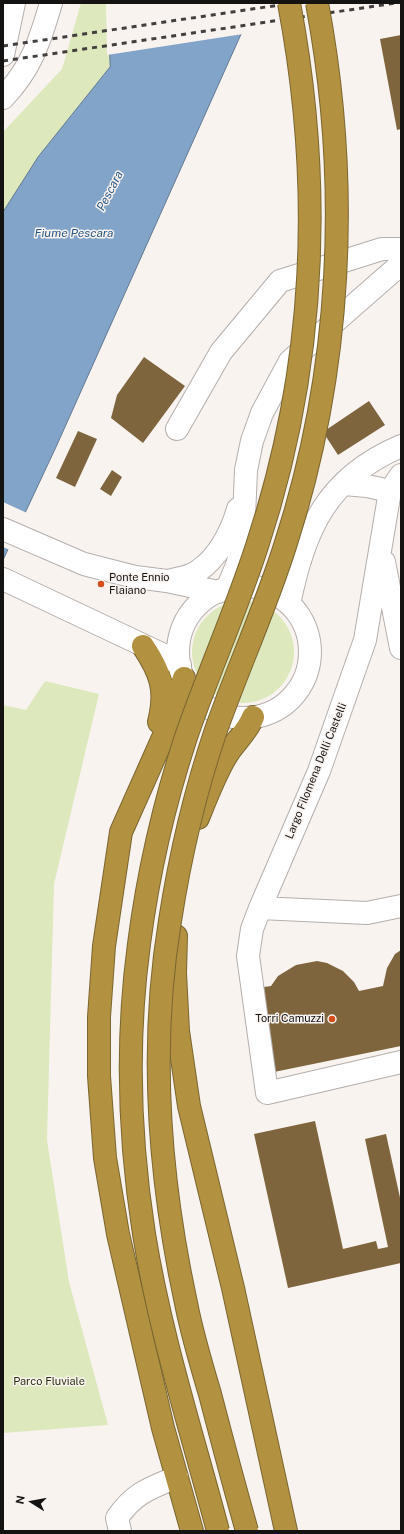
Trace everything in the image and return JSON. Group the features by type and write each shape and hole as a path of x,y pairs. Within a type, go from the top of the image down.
{"highway":[{"path":"218,1531 158,1304 145,1236 132,1121 132,1033 138,946 145,900 155,850 172,782 189,729 258,543 280,467 295,396 309,289 311,205 307,127 298,50 289,3"},
{"path":"247,1531 186,1305 168,1208 160,1129 159,1061 161,1001 170,916 178,872 195,800 217,729 268,597 286,545 304,482 316,431 325,382 334,297 338,221 337,174 332,109 324,42 317,3"},
{"path":"143,782 160,717 163,696 161,680 156,665 144,646"},
{"path":"182,672 166,731 122,832 114,870 104,946 99,1017 99,1076 105,1158 118,1234 137,1322 192,1531"},
{"path":"253,717 249,728 235,743 225,758 211,785 196,821 184,872 177,919 175,973 178,1031 189,1106 233,1288 286,1531"}],"street":[{"path":"3,55 14,3"},
{"path":"3,98 27,69 42,36 51,3"},
{"path":"177,429 221,352 280,281 382,249 401,249"},
{"path":"182,672 179,647 186,622 203,601 222,590 237,565 241,550 248,455 262,413 290,361 401,264"},
{"path":"289,604 298,563 311,530 328,500 368,463 401,446"},
{"path":"167,581 199,571 217,552 233,522 246,475"},
{"path":"344,484 367,486 395,483 383,566 401,648"},
{"name":"Largo Filomena Delli Castelli","path":"395,483 363,647 319,772 252,929 248,956 267,1093 401,1062"},
{"path":"3,529 84,564 135,577 222,590 249,586 260,588 280,597 289,604 300,618 307,635 310,654 306,672 299,688 286,702 271,712 253,717 234,717 216,712 194,694 182,672 168,657 3,579"},
{"path":"260,908 367,913 401,906"},
{"path":"120,1531 117,1518 127,1503 147,1490 177,1477"}],"green space":[{"path":"81,3 108,3 110,67 38,157 3,212 3,132 62,69"},
{"path":"243,601 262,605 279,616 290,633 294,652 290,671 279,688 262,699 243,703 224,699 207,688 196,671 192,652 196,633 207,616 224,605"},
{"name":"Parco Fluviale","path":"45,681 99,694 54,884 47,1140 69,1282 108,1425 3,1433 3,705 26,710"}],"water":[{"name":"Fiume Pescara","path":"108,3 255,3 56,447 3,560 3,212 38,157 110,67"}],"pier":[{"path":"106,3 257,3 243,34 107,55"},
{"path":"3,502 27,513 10,550 3,547"}],"building":[{"path":"401,35 401,129 397,130 380,39"},
{"path":"144,357 185,386 143,443 111,418 117,395"},
{"path":"369,401 385,425 338,455 323,432"},
{"path":"78,431 97,439 75,487 56,478"},
{"path":"112,470 122,477 111,496 100,489"},
{"name":"Torri Camuzzi","path":"401,950 401,1046 274,1072 257,988 271,986 278,976 296,965 317,961 327,963 343,971 354,982 359,991 383,986 387,968 395,954"},
{"path":"315,1121 343,1249 376,1241 378,1249 388,1247 365,1139 386,1134 401,1202 401,1263 288,1288 254,1134"}],"railway":[{"path":"3,46 293,3"},
{"path":"3,61 396,3"}],"place":[{"name":"Ponte Ennio Flaiano","path":"101,584"},
{"name":"Torri Camuzzi","path":"332,1019"}],"water label":[{"name":"Pescara","path":"110,191"}]}
